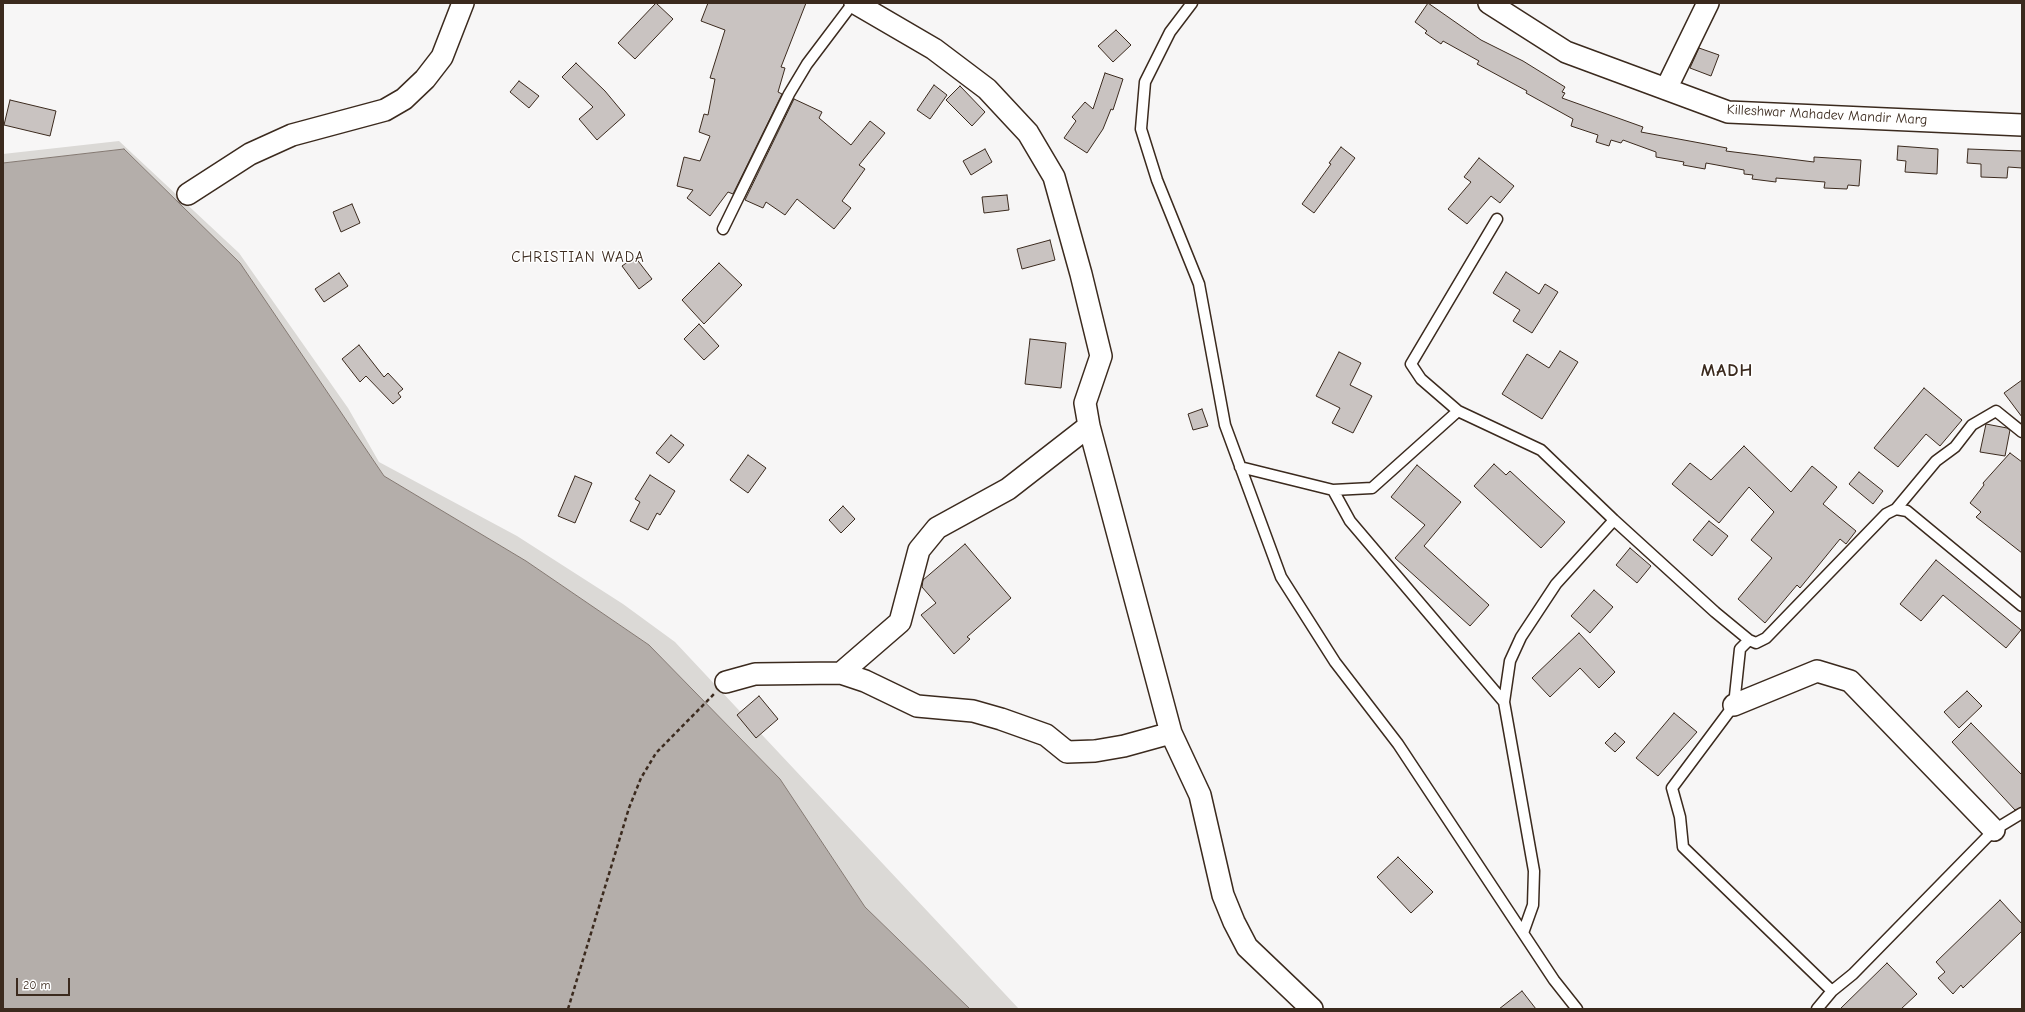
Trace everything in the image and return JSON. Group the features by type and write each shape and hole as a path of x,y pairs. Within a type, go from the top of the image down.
{"street":[{"path":"188,194 250,154 292,135 385,110 404,99 425,79 442,57 463,3"},
{"path":"854,3 934,49 987,89 1028,133 1054,177 1081,274 1101,356 1085,403 1089,426 1172,733 1200,795 1223,896 1234,922 1247,946 1312,1009"},
{"name":"Killeshwar Mahadev Mandir Marg","path":"1489,3 1566,52 1728,112 2022,125"},
{"path":"1666,89 1708,3"},
{"path":"842,673 900,622 919,550 937,528 1008,489 1089,426"},
{"path":"1734,705 1817,671 1850,681 1994,830"},
{"path":"726,682 755,674 842,673 865,681 917,706 973,711 1001,719 1046,735 1067,752 1095,751 1124,746 1172,733"}],"lane":[{"path":"723,229 790,94 807,64 854,3"},
{"path":"1192,3 1170,32 1145,82 1141,129 1157,180 1199,284 1225,425 1281,577 1335,662 1398,744 1554,980 1577,1009"},
{"path":"1497,219 1411,364 1421,379 1458,411 1541,450 1614,520 1715,612 1749,640 1756,643 1766,638 1886,514 1896,509 1936,461 1955,447 1972,425 1996,411 2022,432"},
{"path":"1240,467 1333,490 1372,488 1458,411"},
{"path":"1333,490 1350,521 1504,702"},
{"path":"1896,509 1907,510 2022,606"},
{"path":"1523,933 1533,905 1534,871 1504,702 1510,660 1521,637 1556,584 1614,520"},
{"path":"1749,640 1740,649 1734,705 1672,788 1680,817 1683,847 1832,991"},
{"path":"1817,1009 1832,991 1853,974 1994,830 2022,813"}],"path":[{"path":"568,1009 629,808 641,778 656,753 726,682"}],"shaded area":[{"path":"119,141 239,253 348,408 379,462 517,536 623,604 675,642 1019,1009 970,1009 865,907 780,779 649,645 526,561 384,476 240,263 124,149 3,163 3,154"},
{"path":"124,149 240,263 384,476 526,561 649,645 780,779 865,907 970,1009 3,1009 3,163"}],"building":[{"path":"656,3 673,19 635,59 618,43"},
{"path":"708,3 806,3 781,67 785,68 778,92 782,94 733,194 728,192 710,216 687,198 693,190 677,186 684,157 700,161 710,136 699,132 704,114 708,115 715,79 710,78 725,30 701,21"},
{"path":"1428,3 1481,40 1523,61 1565,87 1562,92 1565,93 1562,98 1643,127 1641,132 1727,148 1726,151 1814,162 1814,157 1861,160 1859,186 1848,185 1847,189 1824,188 1825,182 1776,178 1776,182 1752,179 1753,175 1744,174 1744,170 1706,163 1705,169 1683,165 1684,162 1656,157 1656,152 1623,140 1621,143 1611,140 1609,146 1596,142 1598,135 1571,126 1573,119 1526,93 1527,91 1477,64 1479,61 1443,41 1441,44 1425,33 1427,31 1415,22"},
{"path":"1116,30 1131,45 1113,62 1098,46"},
{"path":"1699,48 1719,55 1711,76 1690,68"},
{"path":"576,63 605,91 625,115 597,140 579,119 593,107 562,77"},
{"path":"1105,73 1123,79 1113,110 1111,109 1103,129 1087,153 1064,138 1076,121 1072,117 1085,102 1093,109"},
{"path":"519,81 539,96 529,108 510,92"},
{"path":"934,85 947,95 930,119 917,110"},
{"path":"960,86 985,112 972,126 946,100"},
{"path":"794,99 822,112 819,118 851,145 870,121 885,133 859,165 865,169 842,201 851,208 834,229 797,199 785,215 766,202 763,208 745,200"},
{"path":"10,100 56,111 50,136 4,125"},
{"path":"1898,146 1938,149 1937,174 1905,172 1906,161 1897,160"},
{"path":"1341,147 1355,158 1314,213 1302,204 1331,164 1329,163"},
{"path":"985,149 992,162 971,175 963,161"},
{"path":"1968,149 2022,151 2022,168 2008,167 2007,178 1981,177 1981,164 1967,163"},
{"path":"1479,158 1514,186 1500,203 1491,196 1467,224 1448,209 1471,182 1464,177"},
{"path":"1007,195 1009,210 984,213 982,197"},
{"path":"352,204 360,223 341,232 333,212"},
{"path":"1050,240 1055,260 1022,269 1017,249"},
{"path":"635,257 652,279 639,289 622,266"},
{"path":"719,263 742,285 704,324 682,300"},
{"path":"1506,272 1539,294 1545,284 1558,292 1532,333 1513,321 1520,310 1493,293"},
{"path":"339,273 348,286 324,302 315,289"},
{"path":"699,324 719,346 704,360 684,339"},
{"path":"1030,339 1066,343 1061,388 1025,384"},
{"path":"359,345 384,377 388,373 403,389 398,393 401,397 393,404 366,376 360,382 342,359"},
{"path":"1560,351 1578,362 1542,419 1502,394 1527,354 1549,368"},
{"path":"1339,352 1361,363 1350,385 1372,396 1353,433 1332,423 1340,408 1316,396"},
{"path":"2022,380 2022,417 2004,393"},
{"path":"1924,388 1962,420 1940,446 1926,434 1898,467 1874,448"},
{"path":"1202,409 1208,426 1193,430 1188,414"},
{"path":"1986,424 2007,428 2010,430 2005,456 1980,452"},
{"path":"671,435 684,445 669,463 656,453"},
{"path":"1744,446 1791,492 1812,466 1837,487 1823,504 1856,531 1846,544 1840,539 1800,588 1797,585 1765,623 1738,599 1772,558 1751,540 1774,512 1749,487 1719,523 1672,484 1690,463 1711,480"},
{"path":"2010,453 2022,462 2022,553 1976,517 1981,512 1970,503 1984,485 1983,483"},
{"path":"748,455 766,468 748,493 730,480"},
{"path":"1494,464 1506,475 1510,471 1565,522 1541,548 1474,486"},
{"path":"1417,465 1461,502 1424,546 1489,605 1470,626 1395,558 1425,525 1391,497"},
{"path":"1859,472 1883,491 1873,504 1849,484"},
{"path":"650,475 675,491 660,515 657,513 648,530 630,521 640,502 635,499"},
{"path":"575,476 592,483 575,523 558,516"},
{"path":"843,506 855,519 841,533 829,520"},
{"path":"1709,521 1728,536 1712,556 1693,540"},
{"path":"965,544 1011,598 967,637 970,639 954,654 921,615 936,603 922,587 923,580"},
{"path":"1630,548 1651,566 1637,583 1616,565"},
{"path":"1936,560 2021,630 2006,648 1943,595 1921,621 1900,604"},
{"path":"1594,590 1613,607 1590,633 1571,616"},
{"path":"1579,633 1615,672 1599,688 1580,668 1550,697 1532,678"},
{"path":"1967,691 1982,706 1959,728 1944,712"},
{"path":"759,696 778,719 756,738 737,715"},
{"path":"1674,713 1697,732 1658,776 1636,758"},
{"path":"1971,723 2022,775 2022,807 2015,810 1952,742"},
{"path":"1615,733 1625,742 1615,752 1605,743"},
{"path":"1398,857 1433,892 1411,913 1377,877"},
{"path":"2000,900 2022,924 2022,931 1963,988 1961,985 1953,994 1938,978 1945,972 1936,962"},
{"path":"1887,963 1917,994 1901,1009 1840,1009"},
{"path":"1522,991 1536,1009 1499,1009"}],"district":[{"name":"CHRISTIAN WADA","path":"578,258"},
{"name":"MADH","path":"1727,371"}]}
